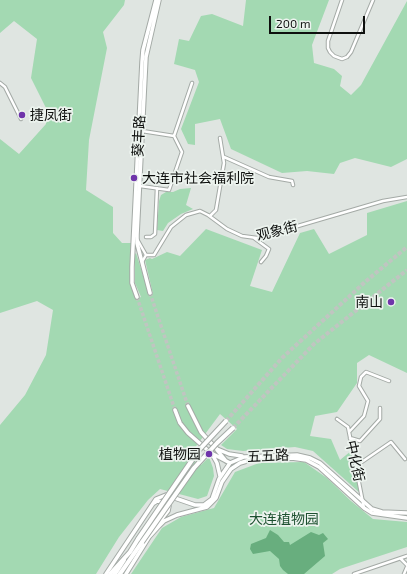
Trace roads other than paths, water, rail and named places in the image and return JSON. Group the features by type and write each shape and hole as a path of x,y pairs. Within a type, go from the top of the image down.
{"main road":[{"name":"葵丰路","path":"137,297 132,283 132,267 142,62 143,50 156,0"},
{"name":"葵丰路","path":"150,293 137,237 146,57 159,0"},
{"path":"188,406 201,432 228,463"},
{"path":"175,410 180,423 188,434 212,454 228,463 240,463"},
{"path":"115,574 199,450 226,421"},
{"path":"120,574 194,468 233,428"},
{"path":"217,449 229,454 244,457"},
{"path":"218,457 220,453"},
{"path":"105,574 159,497 166,495 194,505 204,505 209,502 214,495 220,473 212,454"},
{"name":"五五路","path":"228,463 244,457 297,455 310,458 324,466 368,507 377,511 407,513"},
{"name":"五五路","path":"126,573 149,537 159,526 169,518 207,507 216,498 222,482 231,469 240,463 250,460 292,458 306,460 319,467 364,508 372,513 407,518"},
{"path":"219,479 228,463"},
{"path":"226,467 226,475"},
{"path":"149,537 169,508 166,503 159,501 154,503"},
{"path":"110,574 130,552"}],"street":[{"path":"342,0 328,41 328,48 330,52 342,59 347,57 351,52 373,0"},
{"path":"0,83 5,87 21,119"},
{"path":"139,186 169,190 182,152 174,136 192,83"},
{"path":"142,131 174,136"},
{"path":"146,255 154,255 171,227 186,215 200,211 210,216 216,210 224,163 220,138"},
{"path":"223,157 268,177 292,180 293,185"},
{"path":"146,237 151,237 155,234 157,188"},
{"name":"观象街","path":"210,216 227,230 242,236 254,238 383,201 407,197"},
{"path":"137,237 146,255"},
{"path":"254,238 269,249 261,262"},
{"path":"142,263 146,255"},
{"path":"349,432 364,416 368,401 359,386 361,377 366,372 389,380"},
{"path":"350,438 360,441 380,418 380,408"},
{"name":"中化街","path":"337,419 348,427 364,508"},
{"path":"356,466 391,442 405,459"},
{"path":"354,574 407,556"},
{"path":"401,559 407,566 404,574"}],"tunnel":[{"path":"226,421 282,358 365,282 407,247"},
{"path":"233,428 314,344 407,270"},
{"path":"150,293 188,406"},
{"path":"137,297 175,410"}],"place":[{"name":"捷凤街","path":"22,115"},
{"name":"大连市社会福利院","path":"134,178"},
{"name":"南山","path":"391,302"},
{"name":"植物园","path":"209,454"}],"park label":[{"name":"大连植物园","path":"284,519"}]}
